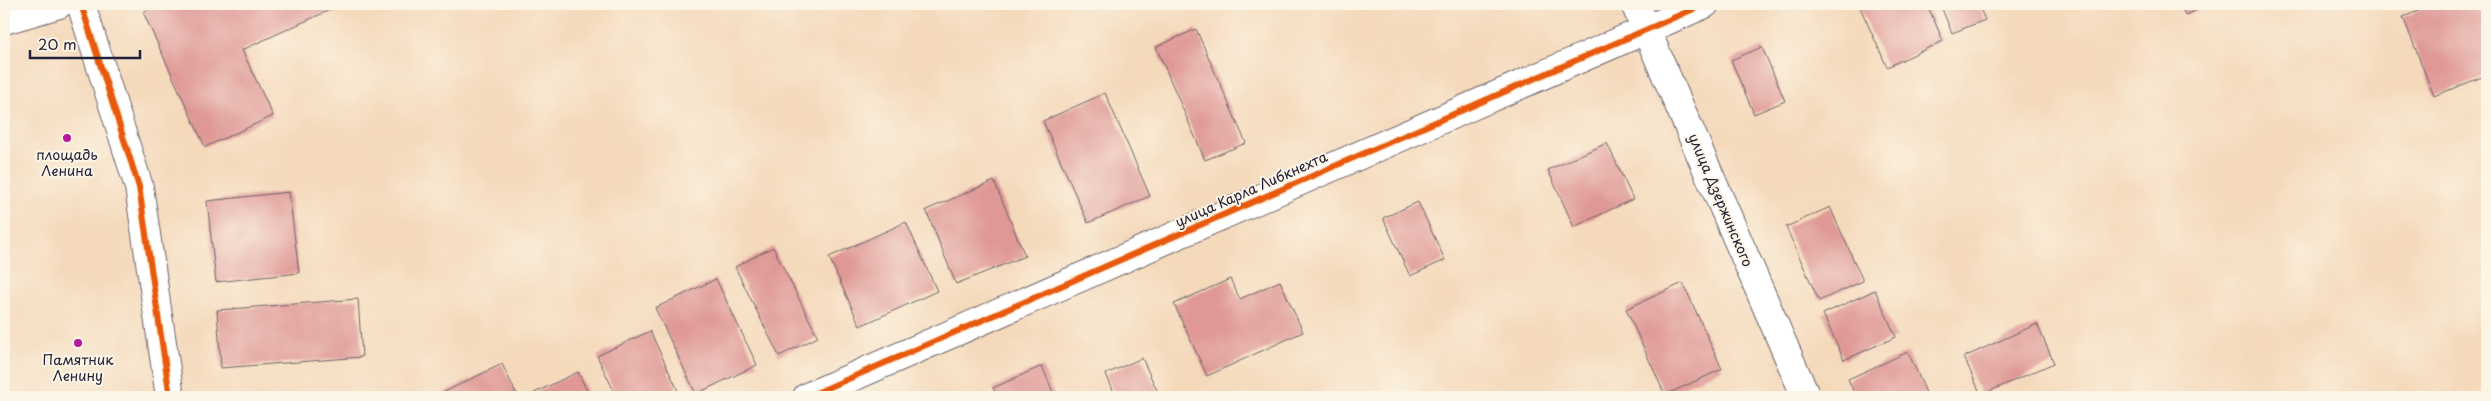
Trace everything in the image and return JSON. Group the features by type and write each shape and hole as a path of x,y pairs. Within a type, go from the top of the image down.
{"street":[{"path":"4,20 59,4"},
{"path":"81,4 139,187 170,397"},
{"name":"улица Дзержинского","path":"1636,4 1806,397"},
{"name":"улица Карла Либкнехта","path":"806,397 1705,4"}],"building":[{"path":"161,4 343,4 242,50 273,116 205,147 143,12"},
{"path":"1927,4 1943,41 1887,67 1859,5"},
{"path":"1940,4 1978,4 1985,20 1952,33"},
{"path":"2180,4 2212,4 2185,15"},
{"path":"2436,4 2486,4 2487,75 2434,96 2403,17"},
{"path":"1196,29 1246,143 1205,160 1156,47"},
{"path":"1762,47 1785,101 1754,114 1731,60"},
{"path":"1105,93 1150,196 1088,223 1043,121"},
{"path":"1607,143 1633,199 1574,227 1548,170"},
{"path":"994,181 1025,256 956,284 926,210"},
{"path":"289,192 299,273 216,282 207,201"},
{"path":"1418,202 1445,260 1410,276 1383,218"},
{"path":"1830,207 1863,281 1819,301 1786,227"},
{"path":"906,222 937,291 860,326 829,257"},
{"path":"773,247 818,337 779,356 735,267"},
{"path":"716,279 757,365 696,394 655,308"},
{"path":"1230,279 1240,299 1280,281 1303,332 1207,376 1174,304"},
{"path":"1683,283 1722,369 1665,395 1626,309"},
{"path":"1875,290 1896,337 1844,360 1823,314"},
{"path":"358,299 362,357 221,368 217,310"},
{"path":"2037,324 2054,363 1981,395 1964,357"},
{"path":"650,331 681,397 617,397 597,356"},
{"path":"1908,352 1928,397 1856,397 1848,379"},
{"path":"1142,358 1160,397 1116,397 1106,374"},
{"path":"502,364 518,397 439,397 438,395"},
{"path":"1042,366 1055,397 997,397 993,388"},
{"path":"578,372 590,397 536,397 534,393"}],"cycle path":[{"path":"81,4 139,187 170,397"},
{"path":"807,397 1705,4"}],"place":[{"name":"площадь Ленина","path":"67,138"},
{"name":"Памятник Ленину","path":"78,343"}]}
